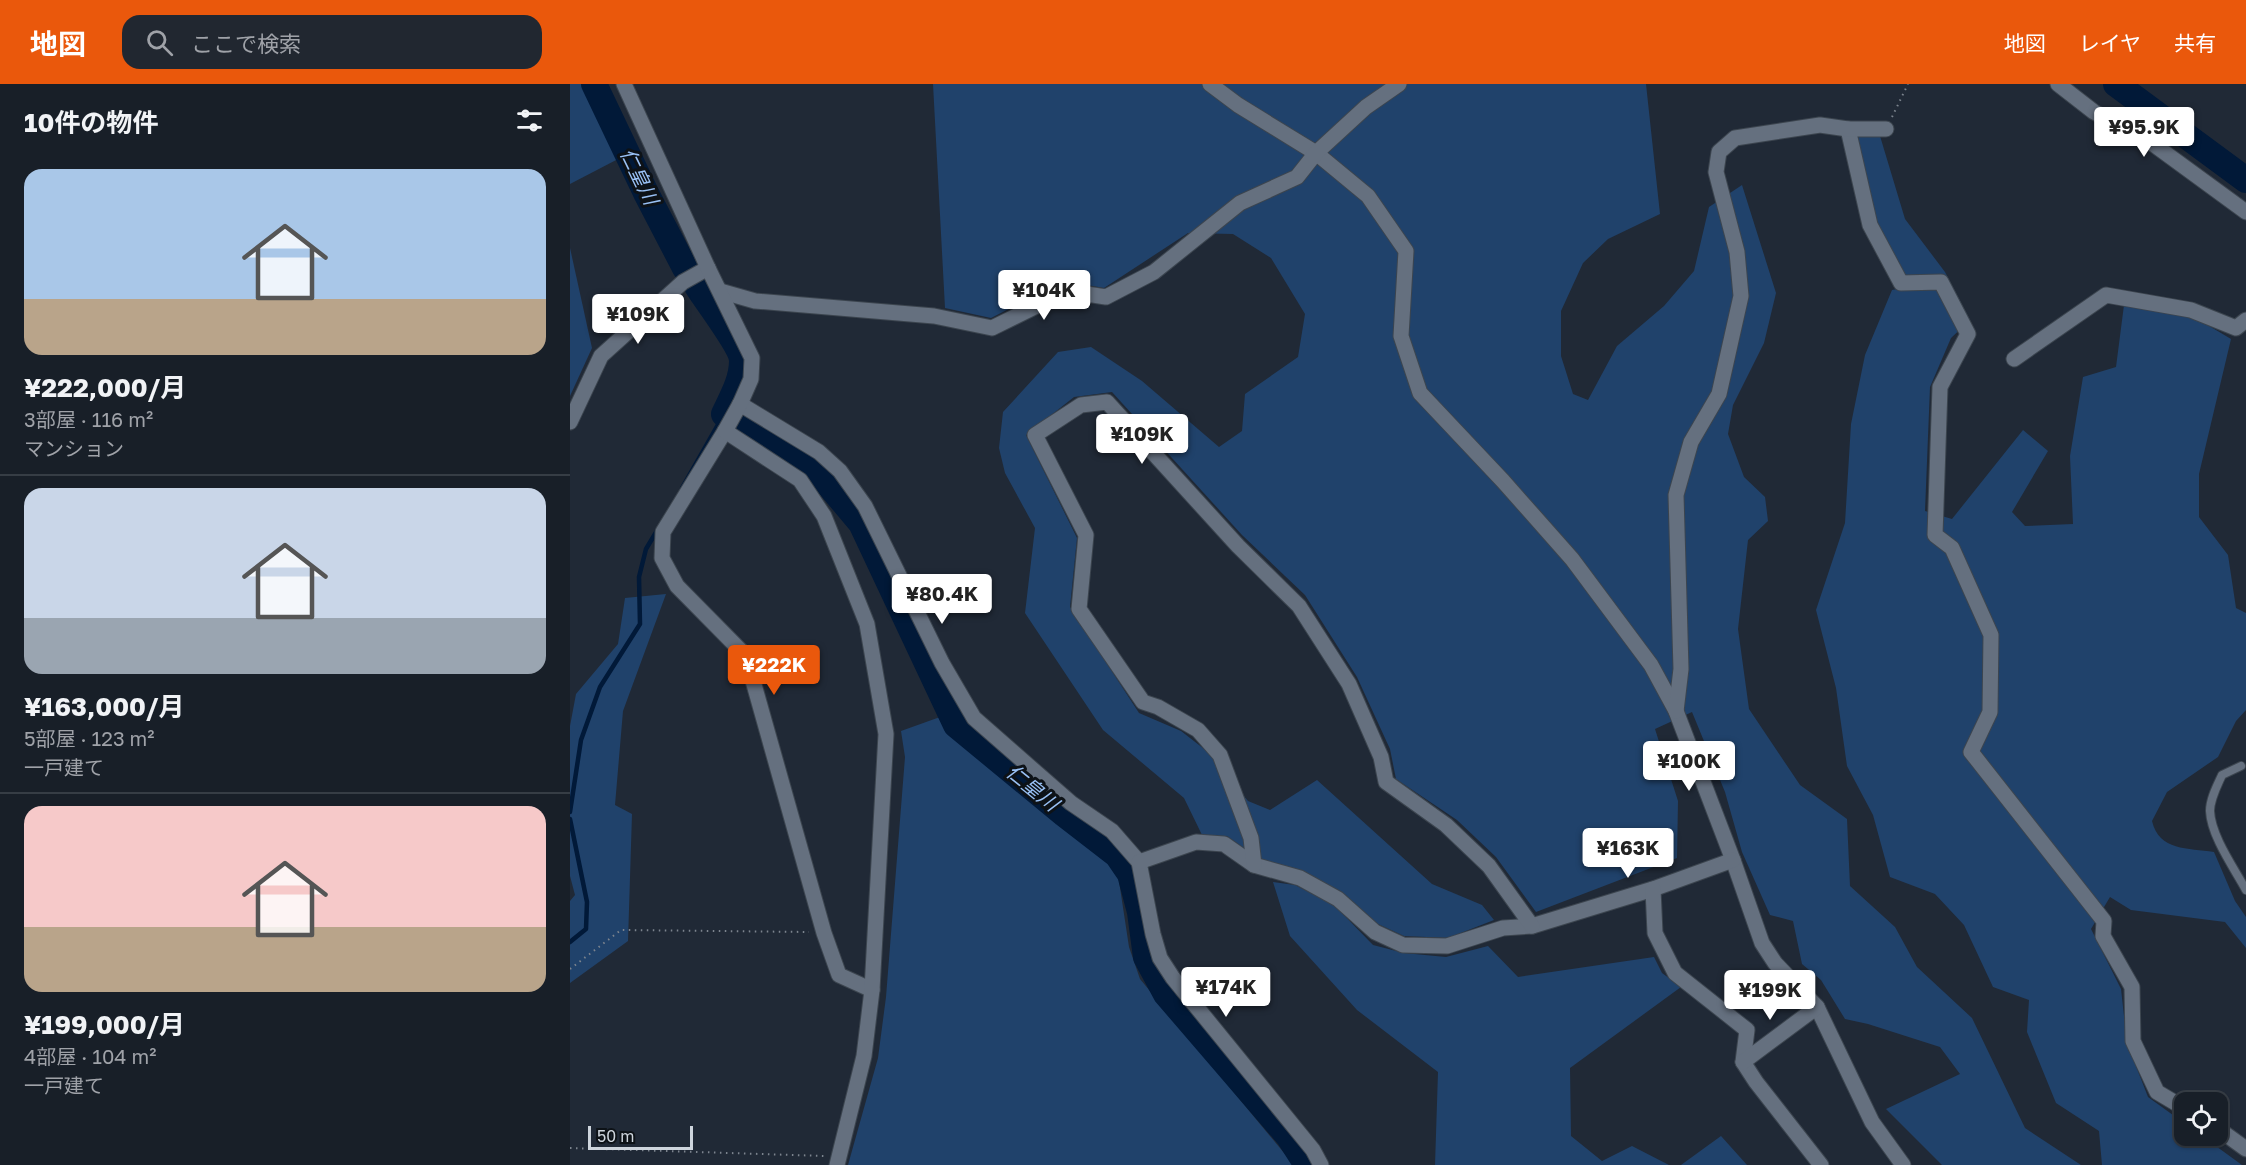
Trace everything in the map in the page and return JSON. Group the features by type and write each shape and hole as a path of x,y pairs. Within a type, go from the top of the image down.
{"street":[{"path":"624,84 752,358 751,379 740,404 663,532 662,558 677,586 746,656 824,933 839,975 872,990"},
{"path":"1210,84 1238,105 1316,153 1368,196 1406,251 1401,336 1420,393 1572,559 1651,665 1676,711 1762,943 1775,963 1816,1007 1872,1122 1903,1165"},
{"path":"720,291 755,301 934,316 992,328 1067,291 1106,297 1154,272 1240,203 1297,177 1316,153 1366,107 1399,84"},
{"path":"2058,84 2094,112 2153,144 2246,212"},
{"path":"1676,711 1681,669 1676,495 1691,442 1719,394 1742,296 1737,252 1716,172 1719,152 1735,138 1820,125 1848,129 1886,129"},
{"path":"1848,129 1870,225 1900,283 1941,282 1968,334 1940,387 1935,535 1952,548 1991,635 1990,712 1971,752 2104,921 2103,936 2132,987 2133,1041 2157,1092 2174,1102"},
{"path":"570,423 602,356 683,282 708,268"},
{"path":"2014,359 2106,294 2191,310 2236,328 2246,320"},
{"path":"1254,865 1251,838 1220,755 1198,730 1158,707 1143,702 1079,609 1086,535 1035,435 1081,405 1107,402 1238,546 1299,606 1349,684 1381,757 1386,782 1446,825 1489,866 1532,926"},
{"path":"740,404 819,452 840,471 865,506 942,663 974,718 1071,803 1112,831 1139,862 1160,958 1173,978 1313,1149 1321,1165"},
{"path":"725,431 800,480 824,516 867,624 886,734 872,990 864,1056 838,1161"},
{"path":"1139,862 1196,842 1224,844 1254,865 1300,878 1338,899 1375,932 1403,945 1447,946 1503,928 1532,926 1653,889 1733,860"},
{"path":"1653,889 1655,933 1675,973 1747,1030 1743,1062 1821,1165"},
{"path":"1743,1062 1816,1007"},
{"path":"2228,1136 2246,1149"}],"lane":[{"path":"2241,766 2222,775 2214,792 2210,812 2215,833 2246,890"}],"path":[{"path":"1886,129 1908,84"},
{"path":"570,969 621,930 824,933"},
{"path":"570,1148 838,1161"}],"shaded area":[{"path":"570,84 586,84 620,158 570,184"},
{"path":"933,84 1646,84 1660,214 1608,239 1583,263 1561,311 1561,356 1573,394 1588,400 1617,346 1664,306 1694,271 1709,207 1742,185 1776,293 1764,343 1733,405 1728,434 1744,477 1765,497 1768,521 1748,540 1738,629 1749,709 1800,785 1847,819 1850,886 1895,927 1917,967 1972,1018 2025,1128 2081,1165 1942,1165 1886,1109 1960,1074 1940,1047 1845,1019 1821,980 1802,964 1793,921 1770,915 1742,852 1725,792 1692,712 1655,729 1678,801 1677,858 1536,912 1496,857 1457,820 1396,779 1390,749 1357,677 1305,595 1242,535 1112,392 1074,397 1026,435 1077,538 1070,607 1139,713 1181,731 1208,752 1248,801 1270,810 1317,780 1432,884 1482,905 1494,920 1448,938 1404,936 1378,924 1342,892 1304,872 1261,860 1227,836 1203,837 1184,798 1103,730 1025,613 1035,528 1005,473 999,448 1003,412 1058,352 1091,347 1142,381 1219,447 1242,431 1245,394 1298,357 1305,314 1271,258 1233,234 1188,233 1104,288 1064,281 991,318 945,308"},
{"path":"1856,131 1880,136 1905,219 1945,272 1970,320 1951,338 1930,387 1925,511 1952,519 2023,430 2048,451 2012,512 2025,526 2073,524 2070,456 2083,377 2116,367 2124,305 2189,314 2231,339 2199,474 2199,517 2228,555 2236,608 2246,613 2246,710 2236,721 2218,757 2167,792 2152,821 2161,838 2168,843 2214,852 2235,901 2246,917 2246,948 2225,922 2131,910 2110,897 2091,929 2121,989 2127,1043 2148,1097 2174,1116 2174,1146 2216,1146 2242,1165 2102,1165 2099,1131 2056,1103 2027,1032 2029,1000 1993,987 1964,925 1935,894 1890,877 1873,815 1847,766 1836,688 1816,610 1845,523 1851,424 1865,355 1892,290 1907,287 1877,223"},
{"path":"570,248 592,348 570,396"},
{"path":"666,594 623,711 615,805 632,814 628,941 570,983 570,901 575,895 570,876 570,726 576,694 618,644 625,598"},
{"path":"940,717 1117,868 1129,947 1140,979 1294,1165 848,1165 878,1058 886,997 905,757 901,731"},
{"path":"1273,882 1295,885 1334,905 1373,945 1404,953 1446,957 1488,946 1518,977 1654,957 1662,973 1681,987 1570,1068 1571,1136 1602,1161 1632,1146 1669,1165 1435,1165 1438,1072 1357,1010 1290,936"},
{"path":"1721,1136 1747,1165 1681,1165"}],"waterway":[{"name":"仁皇川","path":"594,84 685,268"},
{"path":"2116,84 2246,180"},
{"name":"仁皇川","path":"697,286 730,335 742,361 738,382 724,414"},
{"path":"682,488 724,414"},
{"name":"仁皇川","path":"742,423 818,472 861,523 956,725 1117,855 1130,874 1140,912 1146,957 1166,994 1289,1137 1307,1165"},
{"path":"570,812 581,740 600,687 640,624 639,577 646,549 658,529"},
{"path":"570,819 587,902 586,929 570,942"}]}
